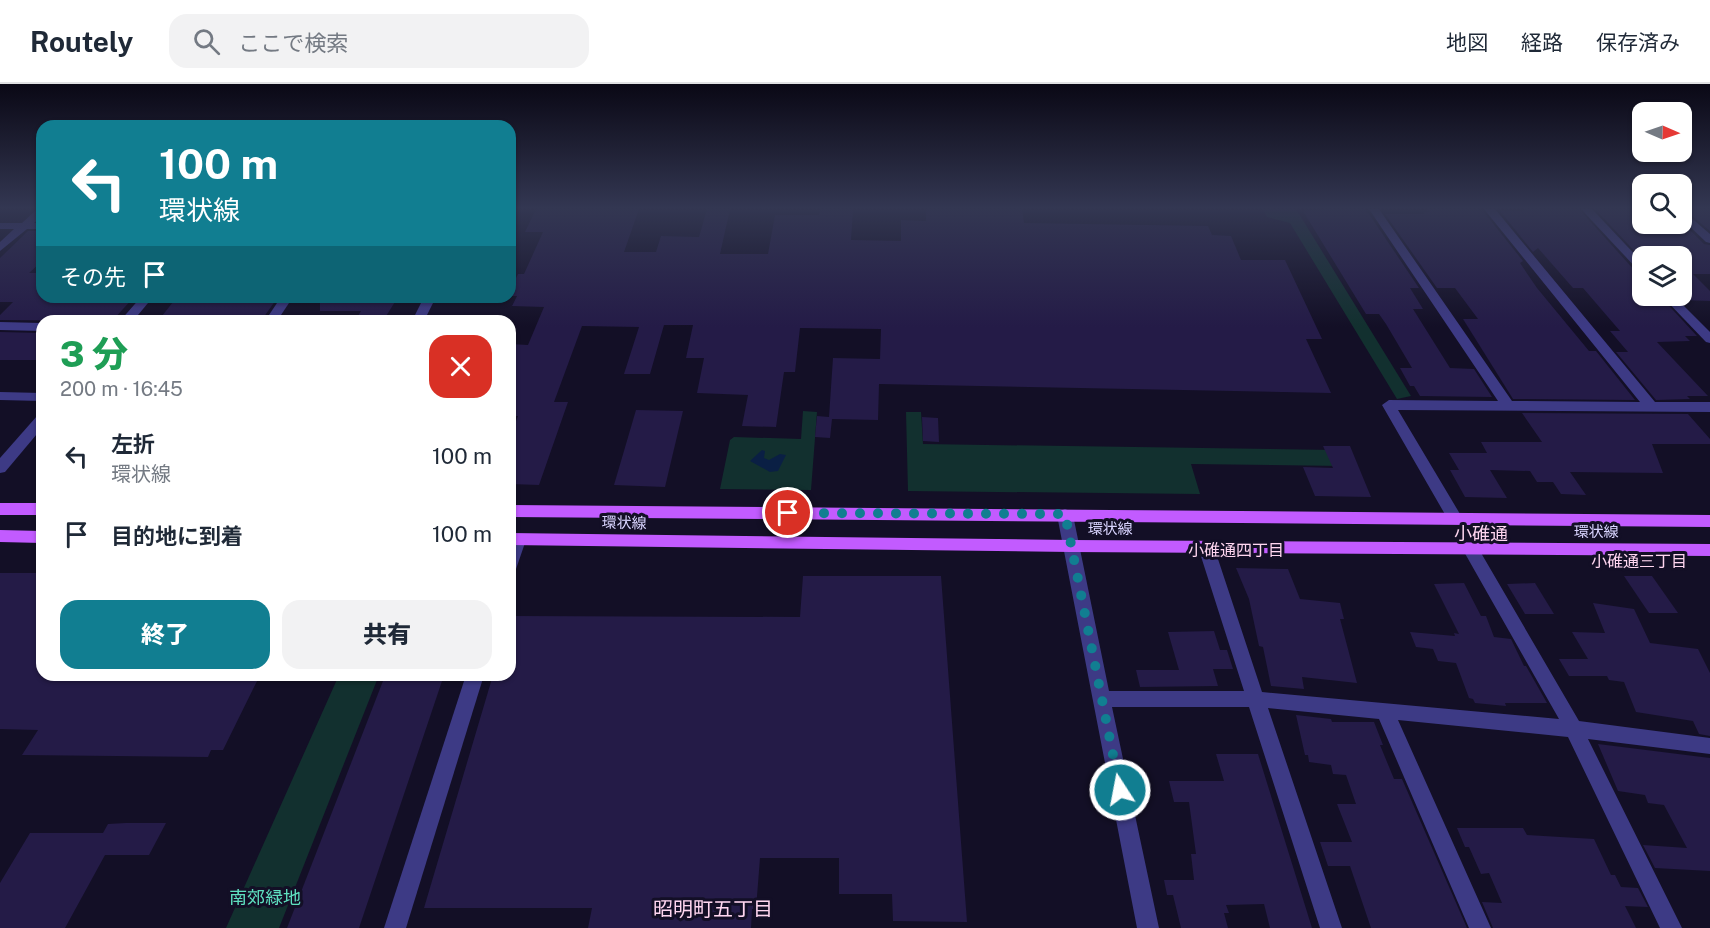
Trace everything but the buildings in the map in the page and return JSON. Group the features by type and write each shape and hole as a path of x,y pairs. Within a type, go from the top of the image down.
{"main road":[{"path":"0,509 36,509"},
{"name":"環状線","path":"516,511 1710,521"},
{"path":"0,536 36,537"},
{"name":"環状線","path":"516,540 1206,548 1710,550"}],"street":[{"path":"1401,248 1508,406"},
{"path":"1522,248 1652,406"},
{"path":"131,315 142,303"},
{"path":"1678,306 1710,339"},
{"path":"0,326 36,327"},
{"path":"0,396 36,397"},
{"path":"1455,519 1389,405 1705,407 1710,419"},
{"path":"0,468 36,426"},
{"path":"1065,514 1148,928"},
{"path":"1206,548 1331,928"},
{"path":"1471,550 1574,729 1671,928"},
{"path":"395,928 473,681"},
{"path":"1102,699 1256,699 1574,729 1710,746"},
{"path":"1385,711 1480,928"}],"green space":[{"path":"1305,248 1320,248 1411,396 1397,399"},
{"path":"803,411 817,412 811,490 720,489 730,440 734,437 801,439"},
{"path":"906,412 921,412 923,444 1334,450 1342,466 1191,464 1200,494 908,491"},
{"name":"南郊緑地","path":"336,681 377,681 279,928 226,928"}],"water":[{"path":"762,450 765,451 764,458 769,460 780,454 786,455 778,471 770,472 750,461"}],"district":[{"name":"小碓通","path":"1481,534"},
{"name":"小碓通四丁目","path":"1236,550"},
{"name":"小碓通三丁目","path":"1639,561"},
{"name":"昭明町五丁目","path":"713,909"}],"route":[{"path":"788,513 1065,514 1120,790"}]}
